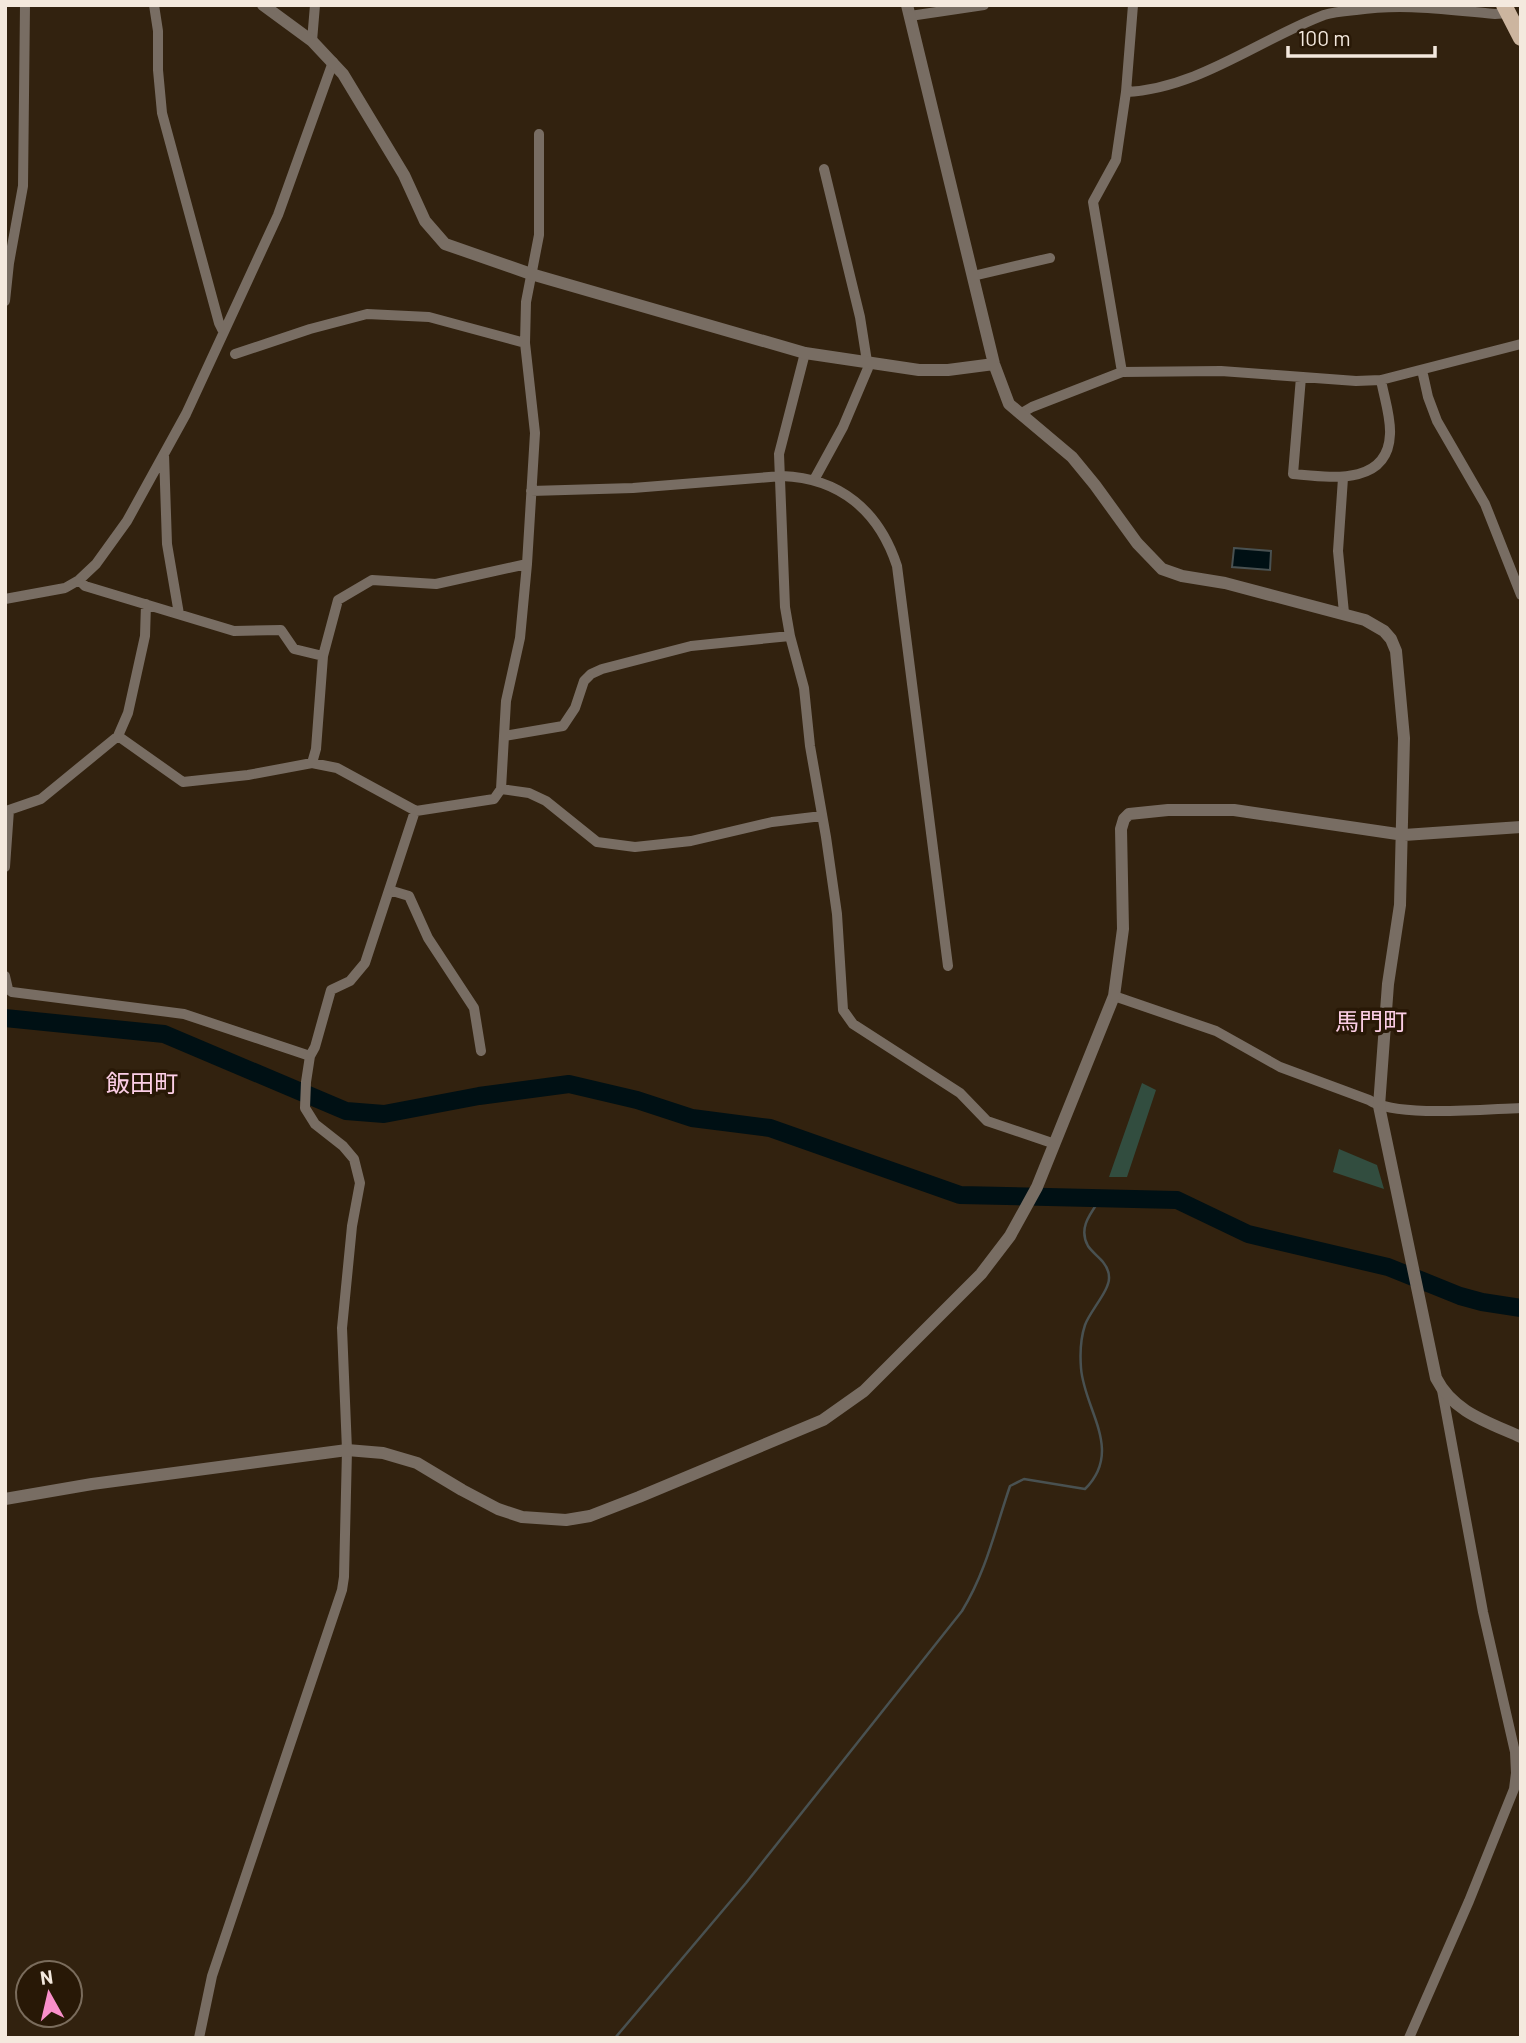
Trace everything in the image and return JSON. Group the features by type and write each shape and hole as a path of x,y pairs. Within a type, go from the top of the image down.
{"main road":[{"path":"1507,9 1520,36"}],"street":[{"path":"5,301 23,187 25,5"},
{"path":"154,5 162,113 223,331"},
{"path":"263,5 313,41 343,74 404,175 425,221 445,244 531,274 805,353 919,370 948,370 994,364"},
{"path":"313,41 315,5"},
{"path":"985,5 909,11 994,364 1009,404 1072,457 1137,543 1162,569 1365,620 1384,631 1396,651 1401,680 1404,738 1404,835 1400,905 1388,984 1379,1106 1436,1378 1455,1405 1521,1437"},
{"path":"1122,372 1093,202 1116,160 1126,92 1133,5"},
{"path":"1126,92 1140,92 1201,74 1322,11 1408,5 1495,15 1507,9"},
{"path":"5,599 65,588 79,580 96,565 127,521 186,414 278,215 333,62"},
{"path":"118,736 183,782 248,775 312,763 337,768 415,811 494,799 501,789 506,701 520,638 527,564 534,433 525,343 526,302 539,235 539,134"},
{"path":"814,480 858,394 868,368 859,317 824,169"},
{"path":"973,276 1049,258"},
{"path":"235,354 310,329 367,314 429,317 525,343"},
{"path":"1020,414 1057,396 1122,372 1221,371 1356,381 1381,380 1521,344"},
{"path":"805,353 779,454 785,607 804,688 808,736 837,914 843,1010 853,1024 960,1093 987,1121 1055,1144"},
{"path":"1422,370 1437,421 1474,481 1490,513 1521,595"},
{"path":"1301,377 1293,474 1343,478 1377,466 1385,454 1390,434 1381,380"},
{"path":"164,454 167,544 179,614"},
{"path":"531,491 633,488 782,477 814,480 841,492 869,514 886,537 897,566 948,966"},
{"path":"1343,478 1338,551 1344,613"},
{"path":"312,763 316,749 323,656 338,600 372,580 436,584 527,564"},
{"path":"79,580 85,586 234,631 281,630 294,649 323,656"},
{"path":"5,867 7,809 41,799 118,736 128,713 145,636 146,604"},
{"path":"504,736 563,726 575,708 584,681 591,674 616,664 691,646 790,636"},
{"path":"501,789 529,793 546,801 597,842 635,847 691,841 772,822 822,816"},
{"path":"5,1499 347,1450 383,1452 417,1463 498,1509 522,1517 566,1520 590,1516 639,1497 823,1420 864,1391 981,1274 1010,1236 1037,1186 1114,996 1123,929 1121,829 1129,814 1168,810 1234,810 1404,835 1521,827"},
{"path":"200,2038 212,1976 342,1590 347,1450 342,1328 352,1226 360,1183 354,1158 344,1146 315,1124 305,1108 306,1082 310,1056 331,990 350,981 365,962 415,811"},
{"path":"390,890 409,896 428,938 474,1008 481,1051"},
{"path":"5,976 8,989 12,992 184,1014 310,1056"},
{"path":"1114,996 1216,1031 1280,1067 1379,1106 1444,1111 1521,1108"},
{"path":"1409,2038 1469,1901 1514,1789 1516,1773 1515,1752 1483,1612 1442,1390"}],"green space":[{"path":"1142,1083 1156,1090 1127,1177 1109,1177"},
{"path":"1339,1149 1377,1165 1384,1189 1333,1172"}],"shaded area":[{"path":"1234,548 1271,551 1270,570 1232,567"}],"waterway":[{"path":"5,1018 164,1034 346,1111 384,1114 479,1096 569,1084 637,1100 692,1118 770,1128 960,1195 1177,1200 1248,1234 1388,1267 1460,1296 1521,1308"},
{"path":"615,2038 746,1883 962,1611 984,1566 1010,1486 1024,1479 1085,1489 1096,1474 1102,1445 1084,1384 1081,1357 1085,1325 1103,1294 1109,1275 1107,1267 1088,1246 1084,1233 1087,1221 1101,1198"}],"district":[{"name":"馬門町","path":"1371,1020"},
{"name":"飯田町","path":"142,1082"}]}
